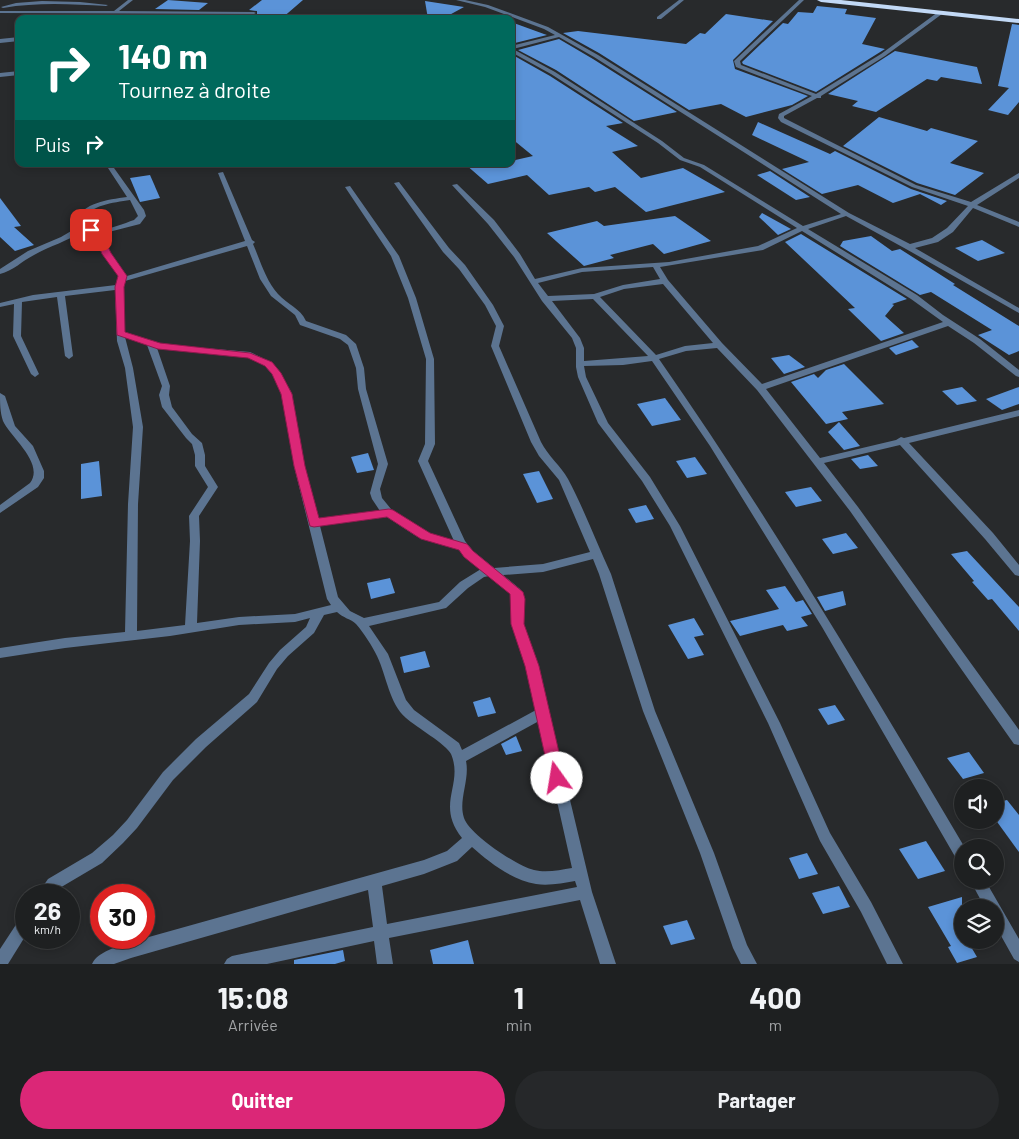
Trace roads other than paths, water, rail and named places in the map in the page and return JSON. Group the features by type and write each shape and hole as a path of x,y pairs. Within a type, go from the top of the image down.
{"highway":[{"path":"821,0 1019,20"}],"street":[{"path":"115,11 124,7 132,0"},
{"path":"458,0 514,15"},
{"path":"659,18 682,0"},
{"path":"802,0 737,61 738,66 819,97"},
{"path":"0,10 18,4 42,2 77,2 124,7"},
{"path":"0,10 254,13"},
{"path":"98,15 101,11"},
{"path":"940,13 910,37 819,97 782,115 781,118 783,121 914,186 972,205 1019,225"},
{"path":"515,16 546,28 596,56 847,214 909,246 1019,311"},
{"path":"515,48 559,36"},
{"path":"0,40 15,39"},
{"path":"515,51 660,142 682,159 702,166 914,297 977,341 1019,374"},
{"path":"0,75 15,73"},
{"path":"112,167 140,210 142,216 139,220 97,233 79,226 79,218 88,210 105,203 131,198"},
{"path":"221,173 251,242 264,279 275,296 299,314 303,324 343,337 352,344 360,368 362,389 383,464 383,472 375,494 379,503 425,536 463,547"},
{"path":"909,246 935,240 950,230 972,205 1019,175"},
{"path":"397,183 446,250 462,267 497,320 500,328 495,346 536,442 542,454 562,479 597,554 609,584 624,638 651,718 707,853 741,948 749,964"},
{"path":"455,185 491,222 517,256 533,282 576,338 580,348 582,377 611,435 646,480 675,526 774,723 825,837 866,908 895,964"},
{"path":"348,187 396,256 412,298 432,368 429,403 430,444 423,460 463,547 516,592 518,599 517,624 532,666 580,874 608,964"},
{"path":"533,282 582,270 655,265 760,248 803,228 847,214"},
{"path":"0,272 14,266 31,253 64,240 82,228"},
{"path":"97,233 121,283 122,350 129,368 138,427 133,504 131,635"},
{"path":"0,305 33,297 61,295 121,283 251,242"},
{"path":"655,265 665,281 719,345 760,388 854,509 1019,740"},
{"path":"545,298 595,296 623,287 665,281"},
{"path":"61,295 70,356"},
{"path":"595,296 654,358 714,445 826,624 954,841"},
{"path":"18,301 17,336 35,374"},
{"path":"760,388 949,323"},
{"path":"121,333 151,344 250,356 268,364 276,373 287,394 299,466 333,599 339,607 361,623 382,654 401,703 410,714 454,747 459,758 462,776 457,816 460,826 504,863 532,877 552,878 580,874"},
{"path":"151,344 166,386 164,395 167,407 188,436 197,443 200,466 213,487 194,516 195,541 191,630"},
{"path":"580,364 654,358 685,350 719,345"},
{"path":"0,396 7,420 28,446 39,471 40,478 1,512"},
{"path":"817,462 901,440 1019,413"},
{"path":"901,440 990,536 1019,572"},
{"path":"314,523 389,512"},
{"path":"361,623 442,605 464,585 482,573 543,568 597,554"},
{"path":"0,653 131,635 191,630 239,621 295,618 339,607"},
{"path":"53,884 97,858 123,834 168,776 201,743 253,698 273,666 284,653 310,630 319,613"},
{"path":"459,758 542,713"},
{"path":"100,964 111,957 131,950 424,868 452,856 472,838"},
{"path":"374,882 385,964"},
{"path":"232,964 447,918 585,892"},
{"path":"1004,927 1019,954"},
{"path":"0,963 15,939"}]}
